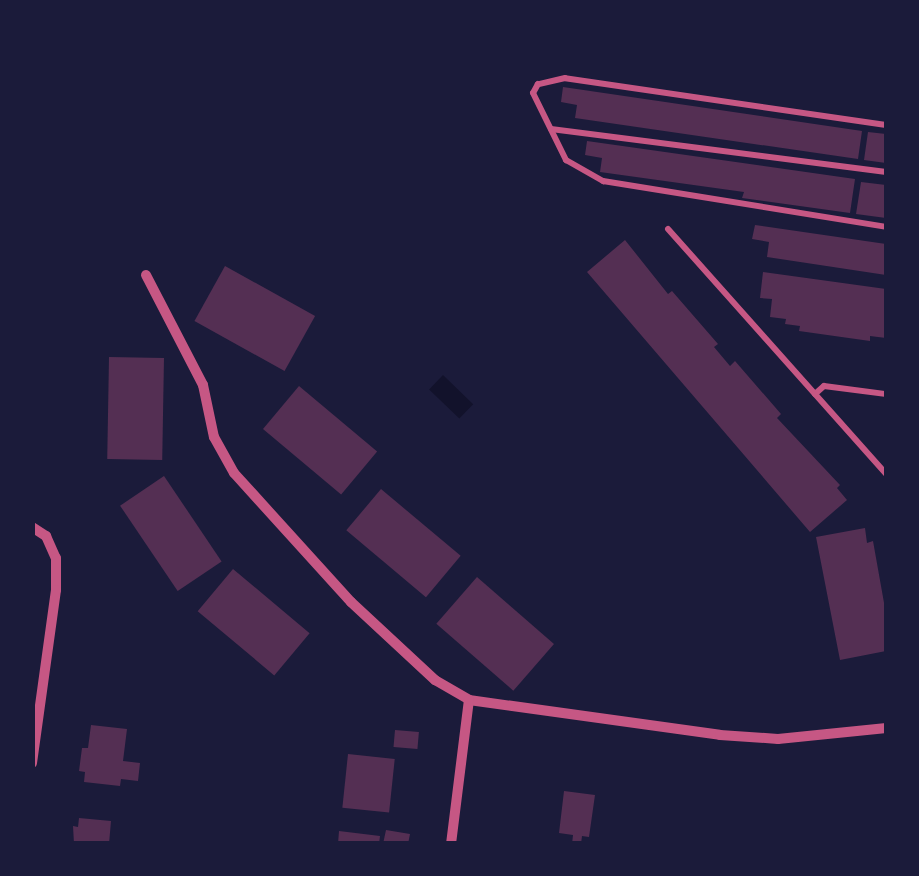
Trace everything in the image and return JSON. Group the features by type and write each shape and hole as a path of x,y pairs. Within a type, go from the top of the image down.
{"street":[{"path":"146,275 203,385 214,437 234,473 391,643 435,680 469,700 778,740 886,728"},
{"path":"32,528 46,536 56,558 56,590 32,763"},
{"path":"450,844 469,700"}],"lane":[{"path":"886,125 565,78 538,84 532,93 566,160 602,181 886,228"},
{"path":"551,129 886,172"},
{"path":"668,229 886,474"},
{"path":"816,394 824,386 886,394"}],"shaded area":[{"path":"443,375 473,404 459,419 429,389"}],"building":[{"path":"563,87 862,131 858,159 575,118 577,105 561,102"},
{"path":"868,132 886,134 886,163 864,160"},
{"path":"587,141 855,179 850,213 742,198 744,192 600,172 602,158 585,155"},
{"path":"861,182 886,185 886,218 856,214"},
{"path":"755,225 886,244 886,275 767,257 769,242 752,239"},
{"path":"625,240 668,294 672,291 718,344 714,347 730,366 735,361 781,414 777,418 840,485 837,488 847,500 810,532 587,272"},
{"path":"225,266 315,316 285,371 194,321"},
{"path":"763,272 886,289 886,338 870,336 870,341 799,331 800,326 785,324 786,319 770,317 772,299 760,298"},
{"path":"109,357 164,358 162,460 107,459"},
{"path":"299,386 377,452 341,494 263,429"},
{"path":"164,476 222,561 178,591 120,506"},
{"path":"381,489 461,556 426,597 346,530"},
{"path":"865,528 867,543 873,541 886,614 886,651 840,660 816,537"},
{"path":"233,569 310,633 274,675 198,611"},
{"path":"477,577 554,644 513,691 436,624"},
{"path":"91,725 127,729 123,761 140,763 138,781 121,779 120,786 84,782 85,772 79,771"},
{"path":"395,730 419,732 417,749 394,747"},
{"path":"348,754 395,759 389,813 342,808"},
{"path":"564,791 595,795 589,837 582,836 581,844 572,844 573,835 559,833"},
{"path":"79,818 111,821 109,844 74,844 73,826 78,827"},
{"path":"386,830 410,834 408,844 383,844"},
{"path":"339,831 380,836 379,844 338,844"}]}
